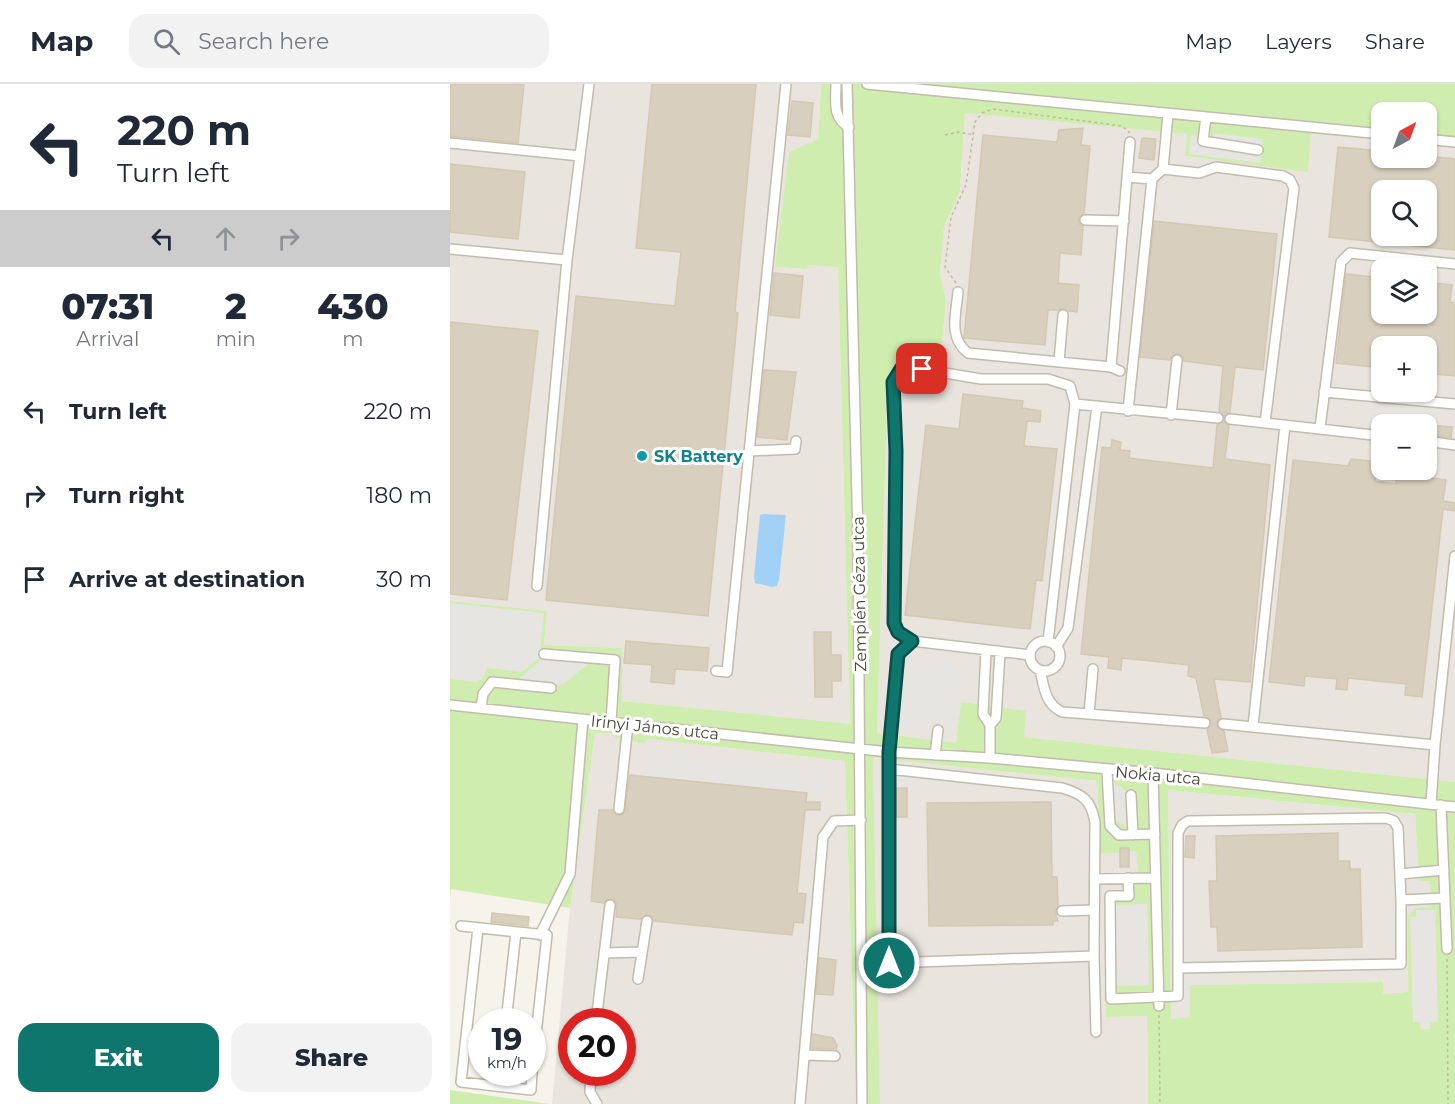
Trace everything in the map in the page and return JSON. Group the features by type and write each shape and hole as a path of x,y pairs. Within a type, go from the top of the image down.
{"street":[{"path":"537,586 567,260 589,84"},
{"path":"716,671 727,672 786,84"},
{"path":"836,84 836,113 842,124 849,127"},
{"name":"Zemplén Géza utca","path":"847,84 861,749 862,1104"},
{"path":"867,84 1371,134"},
{"path":"1128,411 1152,179 1163,169 1168,114"},
{"path":"1206,117 1203,141 1258,150"},
{"path":"1437,140 1455,142"},
{"path":"958,292 955,333 957,342 968,353 1115,369 1130,142"},
{"path":"450,143 580,156"},
{"path":"1163,169 1199,173 1216,167 1284,176 1290,180 1294,188 1265,423"},
{"path":"1127,177 1152,179"},
{"path":"1085,220 1124,221"},
{"path":"450,249 567,260"},
{"path":"1320,428 1341,262 1350,253 1455,264"},
{"path":"1059,362 1063,315"},
{"path":"1171,415 1177,360"},
{"path":"1030,655 912,641 898,632 894,623 896,451 893,382 903,366 981,379 1048,379 1070,386 1075,404 1058,555 1052,644 1059,656 1057,664 1050,670 1040,670 1033,665 1030,655 1034,646 1043,641 1052,644"},
{"path":"1324,392 1455,404"},
{"path":"1075,404 1128,411 1218,418"},
{"path":"1052,644 1068,628 1097,406"},
{"path":"1230,419 1371,435"},
{"path":"1253,726 1286,425"},
{"path":"749,451 795,449 796,441"},
{"path":"1437,443 1455,445"},
{"path":"1058,555 1077,556"},
{"path":"1447,949 1444,870 1436,804 1435,745 1455,556"},
{"path":"912,641 898,654 889,752 889,963 1094,956"},
{"path":"986,650 983,714 990,726 990,758"},
{"path":"990,726 996,718 1000,652"},
{"path":"544,654 615,660 611,722"},
{"path":"1089,714 1093,669"},
{"path":"1040,670 1047,699 1062,712 1205,723"},
{"path":"481,708 483,694 492,682 551,688"},
{"name":"Irinyi János utca","path":"450,705 861,749"},
{"path":"540,935 570,874 583,719"},
{"path":"620,809 628,724"},
{"path":"1223,724 1435,745"},
{"path":"935,755 938,730"},
{"name":"Nokia utca","path":"861,749 1153,773 1455,807"},
{"path":"889,769 1062,788 1077,792 1090,805 1095,822 1096,1032"},
{"path":"1107,771 1110,826 1119,835 1155,834"},
{"path":"1153,773 1159,1001"},
{"path":"1131,795 1133,835"},
{"path":"1128,878 1130,900 1110,896 1111,999 1135,997 1159,1001 1178,996 1178,968 1178,833 1182,825 1188,821 1386,818 1394,821 1398,828 1401,964 1178,968"},
{"path":"800,1104 823,837 834,821 861,820"},
{"path":"1400,874 1444,870"},
{"path":"1095,879 1156,878"},
{"path":"1401,900 1445,898"},
{"path":"598,1008 610,905"},
{"path":"1062,911 1095,910"},
{"path":"638,979 647,921"},
{"path":"461,926 547,935 539,1008"},
{"path":"469,1008 478,928"},
{"path":"1436,929 1446,929"},
{"path":"508,1008 516,932"},
{"path":"604,953 642,952"},
{"path":"1135,986 1135,997"},
{"path":"468,1019 461,1082 468,1083"},
{"path":"804,1055 835,1056"},
{"path":"498,1086 531,1090 531,1086"},
{"path":"590,1086 590,1092 597,1104"}],"path":[{"path":"958,292 957,284 945,267 951,217 966,185 975,122 982,113 993,109 1122,126 1131,134 1130,142"},
{"path":"945,135 958,132 974,135"},
{"path":"1447,949 1448,1104"},
{"path":"1159,1001 1160,1104"}],"shaded area":[{"path":"450,84 821,84 818,139 775,267 806,269 807,265 838,266 850,725 622,701 622,648 544,645 547,611 450,601"},
{"path":"965,113 1188,134 1185,156 1308,171 1311,134 1371,138 1371,168 1437,168 1437,144 1455,146 1455,782 1024,737 961,703 956,744 877,733 888,374 939,377 946,300 940,274 944,227 960,191"},
{"path":"1214,133 1263,139 1260,163 1189,154 1191,135 1213,138"},
{"path":"450,603 544,613 539,658 522,672 487,668 483,678 476,682 450,679"},
{"path":"911,656 952,660 951,668 961,669 955,726 945,725 944,731 896,726 902,666"},
{"path":"543,658 588,664 562,685 519,679"},
{"path":"595,733 612,733 644,743 649,739 845,761 856,1104 552,1104 558,1039 558,1086 636,1086 636,1008 561,1008 570,908"},
{"path":"648,752 827,771 825,795 644,779"},
{"path":"873,758 1097,781 1100,853 1136,851 1138,874 1126,893 1106,1017 1147,1016 1148,1104 880,1104"},
{"path":"1107,777 1131,795 1132,830 1109,816"},
{"path":"1168,790 1415,814 1419,881 1430,881 1431,907 1415,908 1408,916 1408,992 1383,994 1382,982 1190,985 1190,1017 1171,1019"},
{"path":"1147,904 1149,985 1111,986 1110,905"},
{"path":"1416,910 1435,910 1438,1022 1430,1022 1430,1029 1421,1030 1420,1022 1413,1022 1410,917 1416,917"}],"green space":[{"path":"821,84 1455,84 1455,146 1437,144 1437,102 1371,102 1371,138 1311,134 1308,172 1185,156 1187,134 965,113 960,191 944,227 940,274 946,300 939,377 888,374 877,733 956,743 961,702 1026,711 1024,737 1455,782 1455,1104 1148,1104 1147,1016 1106,1017 1104,899 1110,892 1126,893 1138,874 1136,851 1100,854 1097,781 873,758 880,1104 856,1104 845,761 649,739 644,743 616,738 612,733 595,733 570,908 451,889 450,898 450,601 547,611 544,645 622,648 622,701 850,724 838,267 808,265 807,269 775,267 789,152 818,139","holes":["1168,790 1415,814 1419,881 1430,881 1431,906 1415,908 1408,916 1408,992 1383,994 1383,982 1190,985 1190,1017 1171,1019"]},
{"path":"450,1090 550,1104 450,1104"}],"water":[{"path":"760,515 786,515 779,580 777,586 772,587 755,583 754,577"}],"building":[{"path":"450,84 524,84 518,143 450,136"},
{"name":"SK Battery","path":"652,84 756,84 735,312 738,313 708,616 546,600 576,296 675,306 681,252 636,248"},
{"path":"792,101 813,103 810,137 788,135"},
{"path":"1083,128 1081,145 1090,146 1084,213 1078,219 1079,224 1083,226 1081,255 1060,253 1058,283 1079,285 1077,312 1064,308 1048,310 1045,345 964,338 983,135 1057,142 1059,130"},
{"path":"1142,138 1156,139 1154,160 1139,158"},
{"path":"1338,147 1371,150 1371,168 1437,168 1437,157 1455,159 1455,250 1416,246 1437,246 1437,180 1371,180 1371,241 1329,237"},
{"path":"450,164 525,172 518,239 450,232"},
{"path":"1154,221 1277,234 1263,370 1235,367 1230,412 1224,416 1219,411 1223,366 1184,361 1178,353 1174,354 1170,360 1140,357"},
{"path":"774,273 803,276 799,318 770,315"},
{"path":"1346,274 1371,277 1371,324 1437,324 1437,283 1452,285 1450,302 1455,303 1455,376 1437,374 1437,336 1371,336 1371,367 1336,363"},
{"path":"450,322 538,331 507,600 450,594"},
{"path":"764,370 796,372 787,440 757,437"},
{"path":"963,394 1023,401 1022,408 1041,411 1040,422 1027,421 1024,446 1057,449 1042,581 1036,580 1030,629 905,615 926,425 959,429"},
{"path":"1224,421 1229,426 1225,459 1270,465 1250,682 1214,679 1221,718 1217,721 1217,726 1224,731 1228,751 1212,753 1207,729 1211,726 1211,721 1204,716 1196,678 1188,676 1189,665 1122,658 1121,670 1108,668 1109,657 1081,654 1102,447 1111,448 1112,440 1121,442 1120,450 1130,451 1129,458 1213,468 1217,425"},
{"path":"1437,426 1452,427 1451,438 1437,436"},
{"path":"1351,459 1371,461 1371,480 1396,484 1396,480 1446,480 1443,501 1455,503 1455,511 1443,509 1422,697 1405,695 1406,684 1348,678 1347,690 1336,689 1337,679 1305,676 1304,686 1269,682 1293,460 1348,466"},
{"path":"814,632 831,632 831,655 841,655 841,681 832,681 832,697 815,697"},
{"path":"626,641 709,648 707,671 675,669 674,684 651,682 652,665 624,663"},
{"path":"630,775 807,793 806,802 820,802 820,810 805,810 797,893 806,894 803,923 794,922 792,935 654,921 652,916 647,914 641,919 616,917 617,904 614,899 608,899 604,903 591,901 599,810 612,810 618,816 624,813"},
{"path":"896,788 907,788 907,817 896,817"},
{"path":"1051,802 1052,877 1057,877 1058,906 1055,911 1058,921 1053,921 1053,925 929,926 927,803"},
{"path":"1338,833 1338,861 1350,861 1350,869 1360,869 1362,947 1218,951 1217,927 1211,927 1209,881 1217,881 1216,836"},
{"path":"1186,836 1195,836 1194,858 1185,857"},
{"path":"1120,848 1129,848 1129,867 1120,867"},
{"path":"492,913 529,917 528,926 491,922"},
{"path":"819,958 836,960 833,995 816,994"},
{"path":"813,1034 833,1038 837,1045 836,1049 812,1048"}],"tunnel":[{"path":"1205,723 1223,724"}],"place":[{"name":"SK Battery","path":"642,456"}],"route":[{"path":"889,963 889,752 898,654 912,641 902,636 894,623 896,451 893,382 903,366 922,369"}]}
